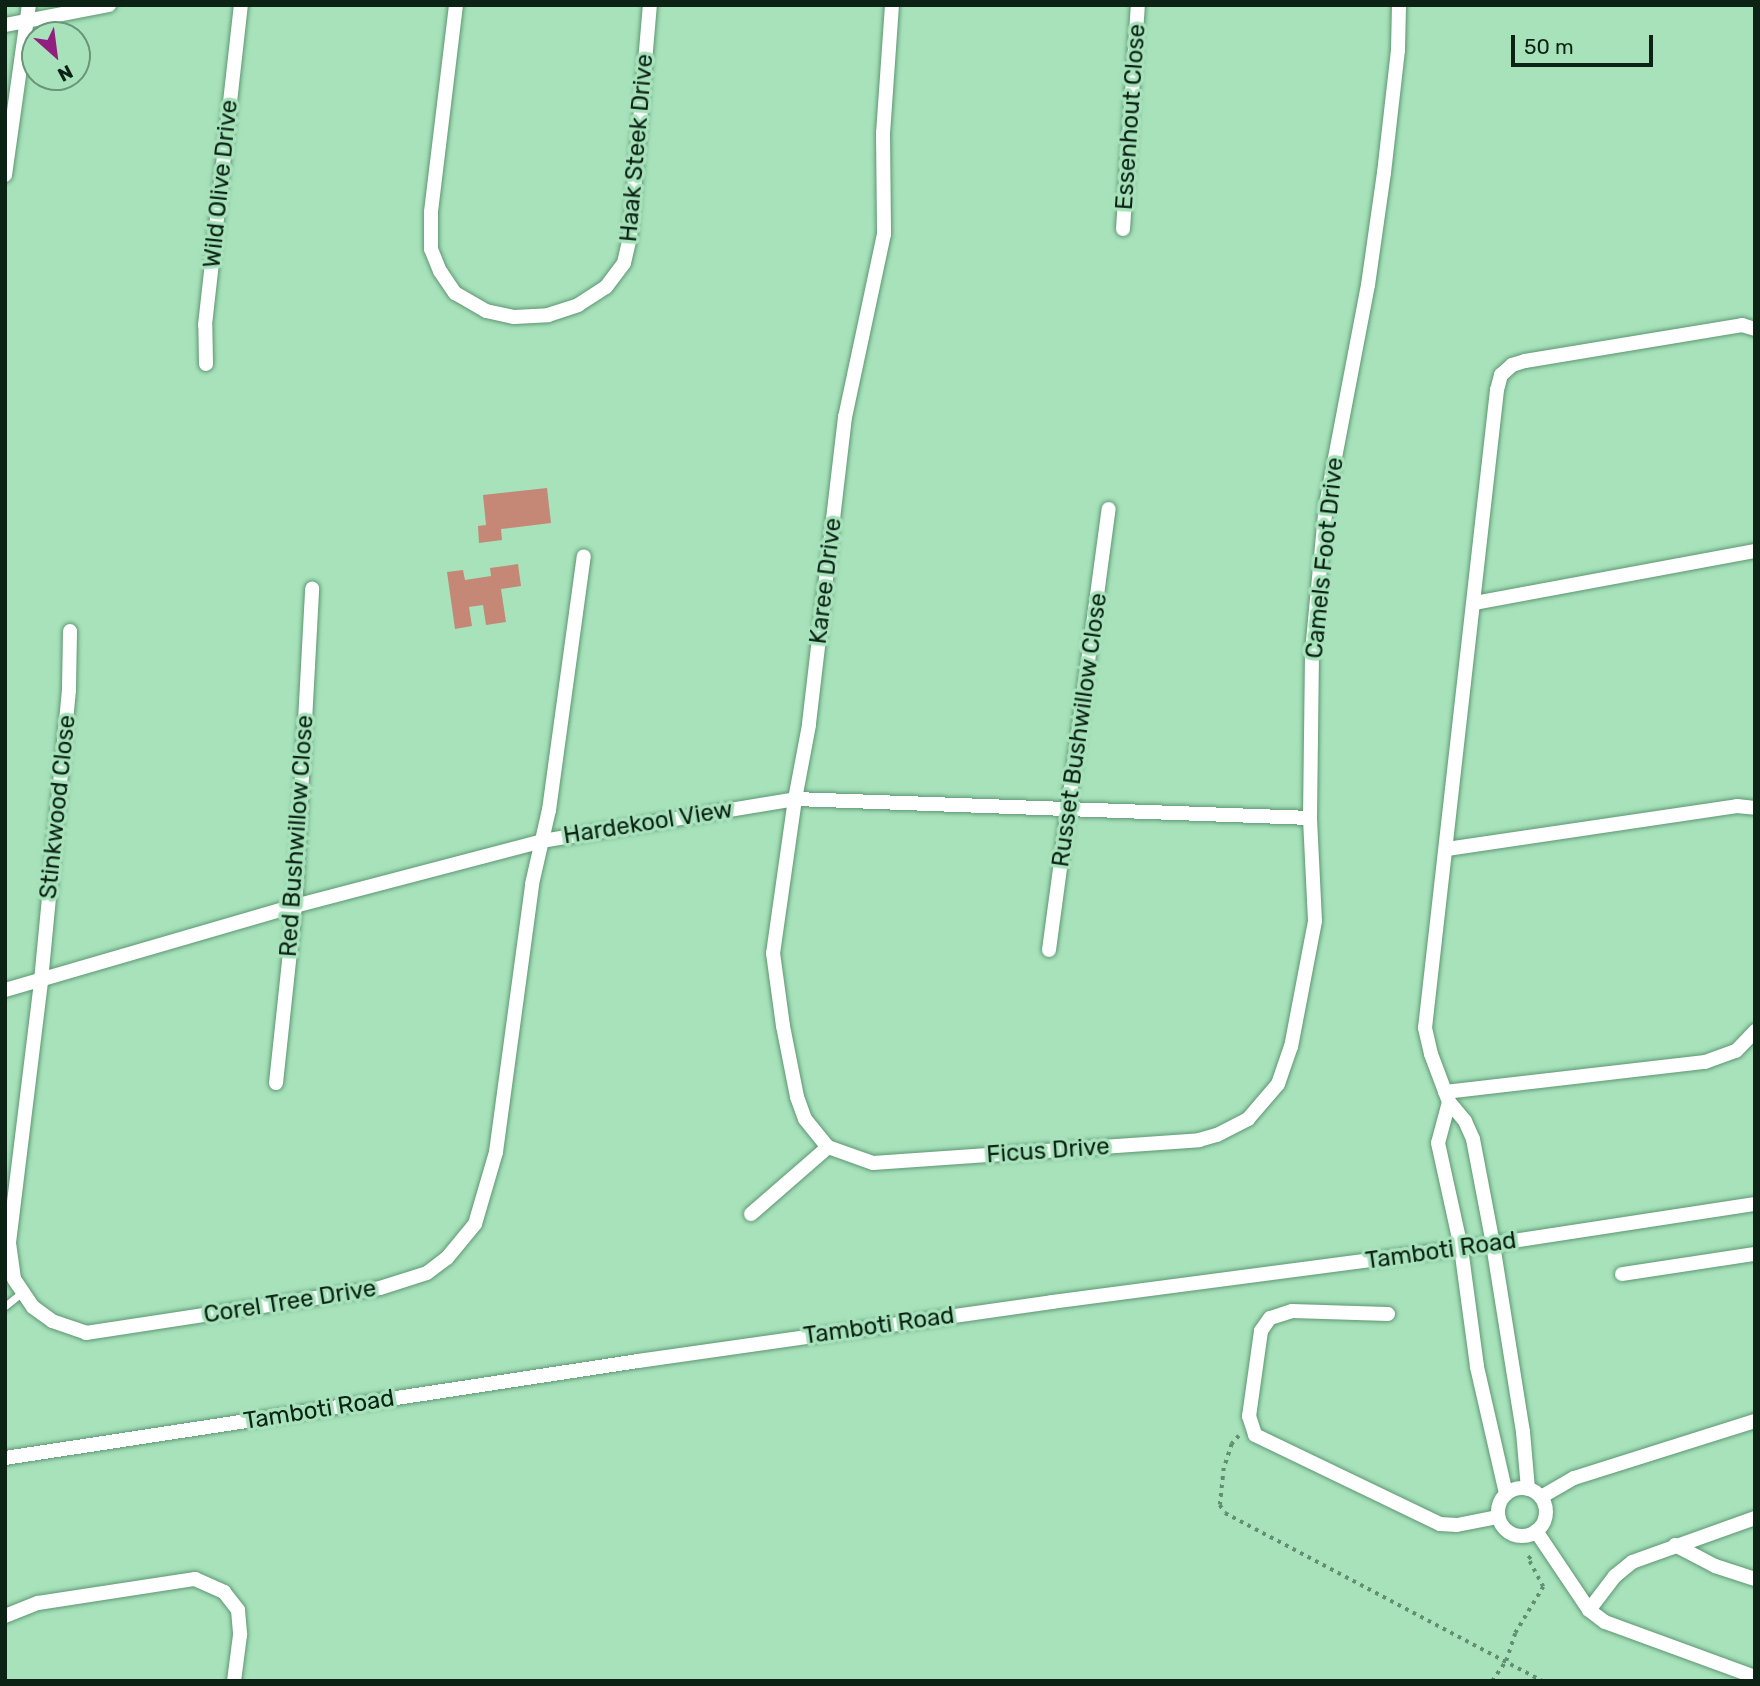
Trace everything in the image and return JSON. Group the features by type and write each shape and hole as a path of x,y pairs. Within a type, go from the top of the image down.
{"street":[{"path":"29,5 27,21 109,5"},
{"name":"Wild Olive Drive","path":"206,364 205,325 242,5"},
{"name":"Haak Steek Drive","path":"456,5 431,212 431,249 440,271 455,293 486,311 514,317 548,315 578,305 606,287 624,263 630,237 650,5"},
{"name":"Karee Drive","path":"828,1147 805,1119 797,1097 775,968 774,935 809,726 845,417 884,234 883,133 892,5"},
{"name":"Essenhout Close","path":"1123,229 1138,5"},
{"name":"Camels Foot Drive","path":"1262,1106 1278,1084 1291,1047 1312,944 1315,901 1310,818 1312,652 1326,505 1368,285 1384,173 1398,50 1399,5"},
{"path":"5,175 21,63"},
{"path":"1534,1493 1473,1139 1465,1121 1447,1097 1431,1054 1425,1028 1495,406 1501,375 1512,365 1525,361 1742,325 1755,328"},
{"name":"Russet Bushwillow Close","path":"1049,950 1110,509"},
{"path":"1474,603 1755,551"},
{"name":"Corel Tree Drive","path":"41,982 9,1243 12,1271 22,1292 33,1307 52,1321 86,1333 113,1331 380,1288 427,1273 447,1258 475,1224 496,1152 528,907 542,841 584,556"},
{"name":"Red Bushwillow Close","path":"276,1083 295,906 312,588"},
{"name":"Stinkwood Close","path":"41,982 69,690 70,631"},
{"name":"Hardekool View","path":"5,990 41,982 295,906 542,841 795,799 1310,818"},
{"path":"1447,849 1737,806 1755,808"},
{"path":"1447,1097 1705,1062 1736,1051 1755,1031"},
{"path":"1447,1097 1438,1143 1461,1248 1477,1367 1506,1494"},
{"name":"Ficus Drive","path":"828,1147 873,1163 1199,1140 1232,1129 1262,1106"},
{"path":"751,1214 828,1147"},
{"name":"Tamboti Road","path":"5,1458 651,1359 1493,1244 1755,1204"},
{"path":"1622,1274 1755,1254"},
{"path":"1388,1314 1292,1311 1269,1318 1261,1331 1250,1423 1259,1439 1440,1524 1448,1526 1498,1517"},
{"path":"1534,1493 1755,1421"},
{"path":"1540,1537 1545,1519 1545,1504 1534,1493 1520,1488 1506,1494 1498,1508 1498,1517 1507,1531 1514,1535 1540,1537 1589,1610 1622,1631 1755,1677"},
{"path":"1589,1610 1621,1570 1644,1556 1755,1518"},
{"path":"1675,1545 1715,1566 1755,1579"},
{"path":"6,1613 38,1603 195,1579 225,1592 238,1610 240,1635 234,1681"}],"lane":[{"path":"5,1306 22,1292"}],"path":[{"path":"1250,1423 1232,1444 1224,1468 1220,1505 1225,1513 1542,1681"},
{"path":"1492,1681 1506,1661 1515,1633 1543,1587 1528,1559 1540,1537"}],"building":[{"path":"547,488 551,523 501,529 502,540 479,543 478,526 486,525 483,495"},
{"path":"518,564 521,586 501,589 506,622 486,625 483,605 469,607 472,626 455,629 447,572 463,570 465,580 491,576 490,568"}]}
